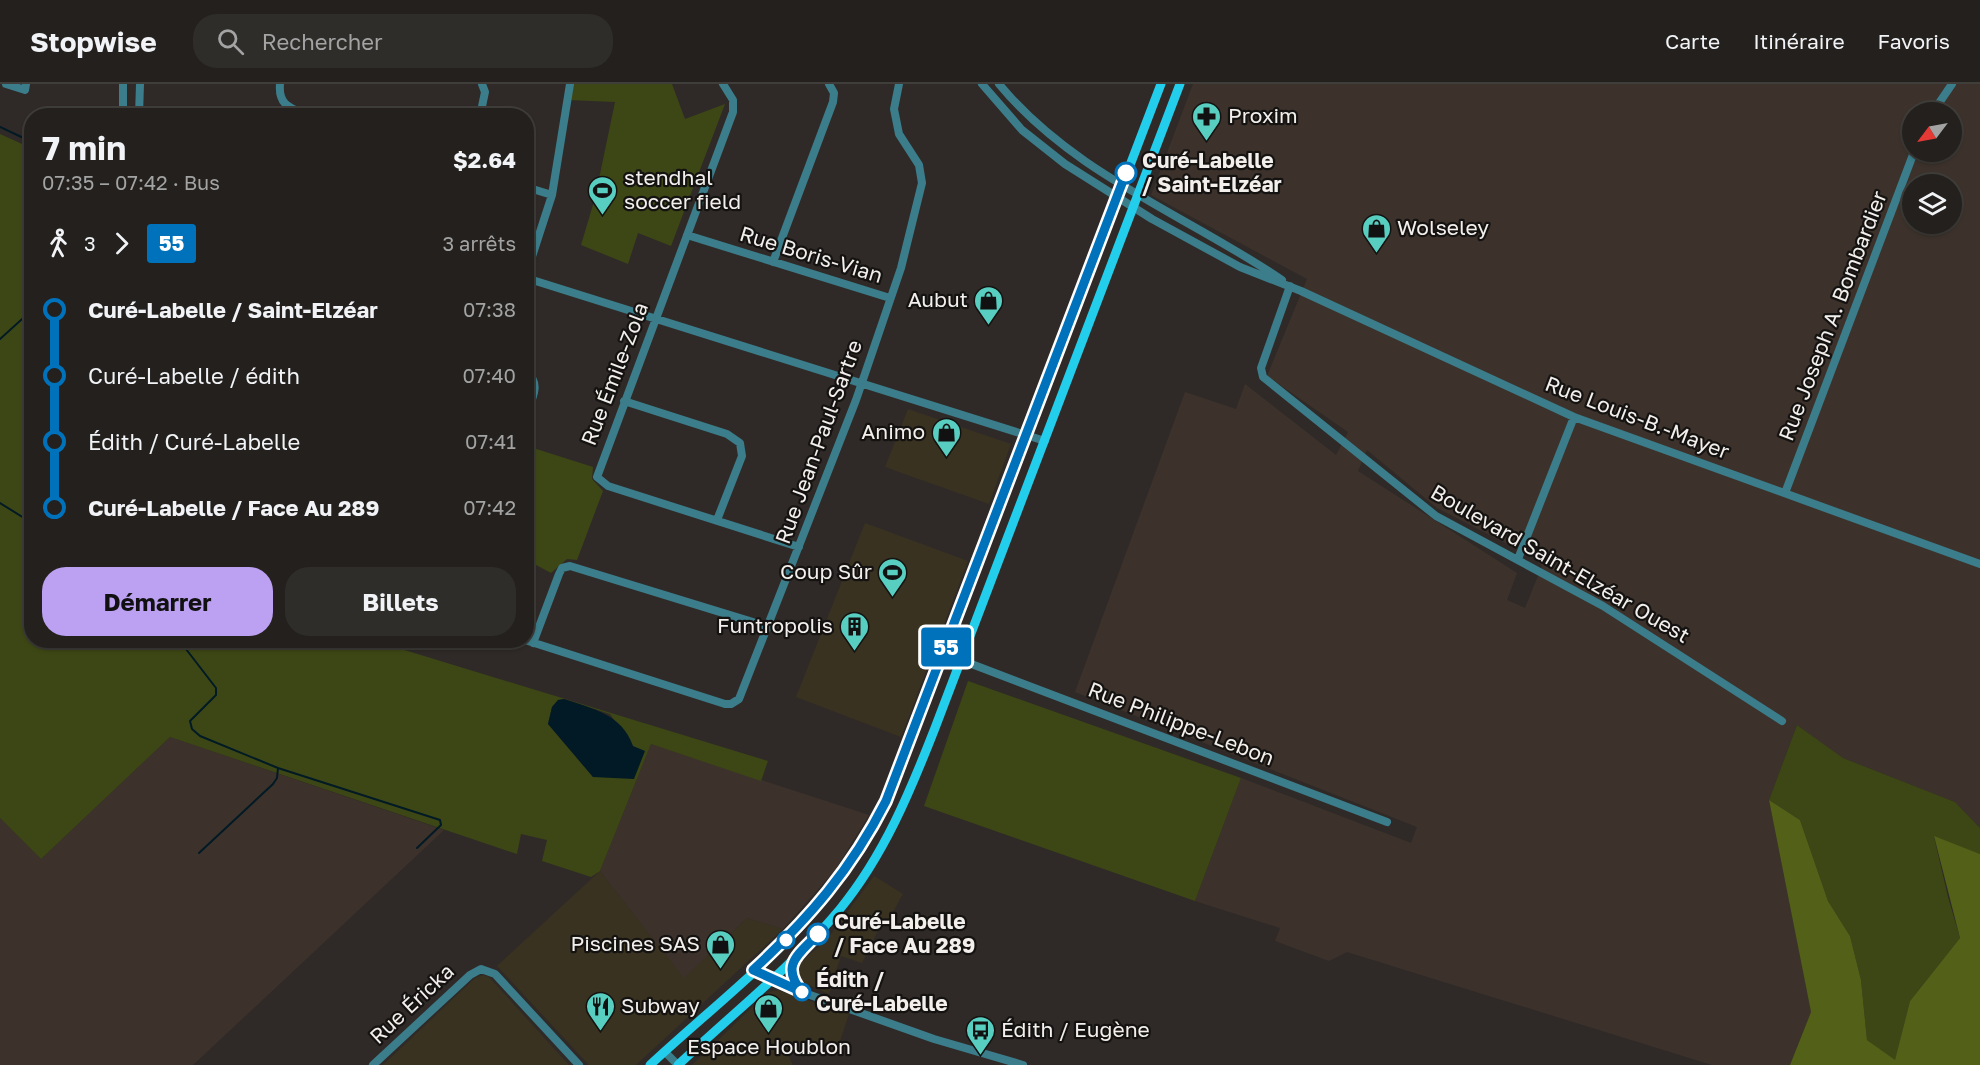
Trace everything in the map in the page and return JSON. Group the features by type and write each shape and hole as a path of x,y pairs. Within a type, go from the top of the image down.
{"main road":[{"path":"650,1065 753,970 825,897 852,862 880,813 900,767 1161,84"},
{"path":"678,1065 796,956 841,908 888,837 912,787 1180,84"},
{"path":"796,956 791,976 802,992"}],"street":[{"path":"6,84 25,90 26,84"},
{"path":"123,84 123,108"},
{"path":"139,108 140,84"},
{"path":"280,84 279,95 284,105 291,108"},
{"path":"482,84 485,92 482,108"},
{"path":"534,252 552,195 570,84"},
{"name":"Rue Émile-Zola","path":"723,84 733,100 734,109 598,470 598,479 608,486 799,547"},
{"path":"773,262 833,102 834,93 829,84"},
{"name":"Rue Jean-Paul-Sartre","path":"534,644 731,704 742,694 862,383 901,268 922,183 919,165 899,134 894,109 899,84"},
{"path":"982,84 1013,121 1036,142 1134,208"},
{"path":"999,84 1035,123 1074,154 1139,195"},
{"path":"1940,102 1952,84"},
{"name":"Rue Joseph A. Bombardier","path":"1785,493 1910,162"},
{"path":"534,189 552,195"},
{"name":"Rue Louis-B.-Mayer","path":"1139,195 1244,254 1290,286"},
{"name":"Rue Louis-B.-Mayer","path":"1134,208 1240,267 1290,286 1574,417 1980,564"},
{"name":"Rue Boris-Vian","path":"687,235 890,298"},
{"path":"534,280 1045,441"},
{"name":"Boulevard Saint-Elzéar Ouest","path":"1290,286 1261,375 1422,506 1603,606 1782,721"},
{"path":"624,400 727,434 740,443 742,456 717,520"},
{"path":"1518,559 1574,417"},
{"path":"534,630 557,577 562,568 568,566 769,627"},
{"name":"Rue Philippe-Lebon","path":"961,660 1387,822"},
{"name":"Rue Éricka","path":"374,1065 470,975 481,969 493,973 579,1065"},
{"path":"753,970 802,992 994,1061 1023,1065"},
{"path":"664,1052 678,1065"}],"shaded area":[{"path":"1193,84 1980,84 1980,828 1955,802 1843,758 1797,725 1769,800 1811,1012 1790,1065 1712,1065 1347,952 1329,961 1275,941 1280,928 1195,901 1241,778 1411,843 1417,827 1075,692 1185,392 1236,409 1245,384 1336,455 1348,432 1267,376 1307,279 1151,195","holes":["1367,450 1437,508 1509,545 1514,541 1533,551 1533,557 1542,566 1525,608 1507,600 1517,573 1358,471"]},
{"path":"908,409 1011,444 989,504 885,467"},
{"path":"865,523 968,561 901,737 796,697"},
{"path":"170,737 444,830 193,1065 0,1065 0,818 41,859"},
{"path":"651,744 869,815 835,870 783,929 747,918 684,978 600,871"},
{"path":"600,871 684,977 747,918 783,929 636,1065 589,1065 497,966"},
{"path":"874,876 903,894 889,919 884,918 862,963 841,956 829,994 800,981 795,973 798,965 828,938"},
{"path":"483,975 489,977 569,1065 383,1065 475,978"},
{"path":"777,990 849,1014 837,1050 808,1042 787,1053 793,1065 692,1065 768,992"}],"green space":[{"path":"570,84 672,84 685,119 725,104 671,246 638,233 628,264 581,245 595,198 615,102 568,100"},
{"path":"0,134 24,145 24,648 398,648 768,761 761,781 651,744 600,871 591,877 542,861 547,840 521,834 517,854 170,737 41,859 0,818","holes":["564,699 610,714 633,747 593,777 548,724 552,707 558,700"]},
{"path":"534,448 593,467 592,479 603,491 577,560 567,559 551,573 534,564"},
{"path":"968,681 1241,778 1195,901 924,806"},
{"path":"1797,725 1843,758 1955,802 1980,828 1980,854 1934,837 1960,938 1910,1001 1895,1061 1867,1040 1861,980 1850,936 1828,901 1800,820 1769,800"},
{"path":"1769,800 1800,820 1828,901 1850,936 1861,980 1867,1040 1895,1060 1910,1001 1960,938 1934,836 1980,854 1980,1065 1790,1065 1811,1012"}],"water":[{"path":"564,699 605,714 622,727 633,746 645,751 634,779 593,777 548,724 552,707 558,700"}],"waterway":[{"path":"0,127 24,138"},
{"path":"0,339 24,317"},
{"path":"0,503 24,518"},
{"path":"185,648 216,688 216,695 190,721 192,729 200,736 278,768 440,820 441,825 417,848"},
{"path":"199,853 273,784 277,778 278,768"}],"bus line":[{"name":"55","path":"818,934 796,956 791,969 791,976 802,992 753,970 792,934 825,897 852,862 886,801 1126,173"}],"place":[{"name":"Proxim","path":"1207,142"},
{"name":"Curé-Labelle / Saint-Elzéar","path":"1126,173"},
{"name":"stendhal soccer field","path":"603,216"},
{"name":"Wolseley","path":"1376,254"},
{"name":"Aubut","path":"989,326"},
{"name":"Animo","path":"946,458"},
{"name":"Coup Sûr","path":"893,598"},
{"name":"Funtropolis","path":"854,652"},
{"name":"Curé-Labelle / Face Au 289","path":"818,934"},
{"name":"Piscines SAS","path":"721,970"},
{"name":"Édith / Curé-Labelle","path":"802,992"},
{"name":"Subway","path":"600,1032"},
{"name":"Espace Houblon","path":"769,1034"},
{"name":"Édith / Eugène","path":"980,1056"}]}
